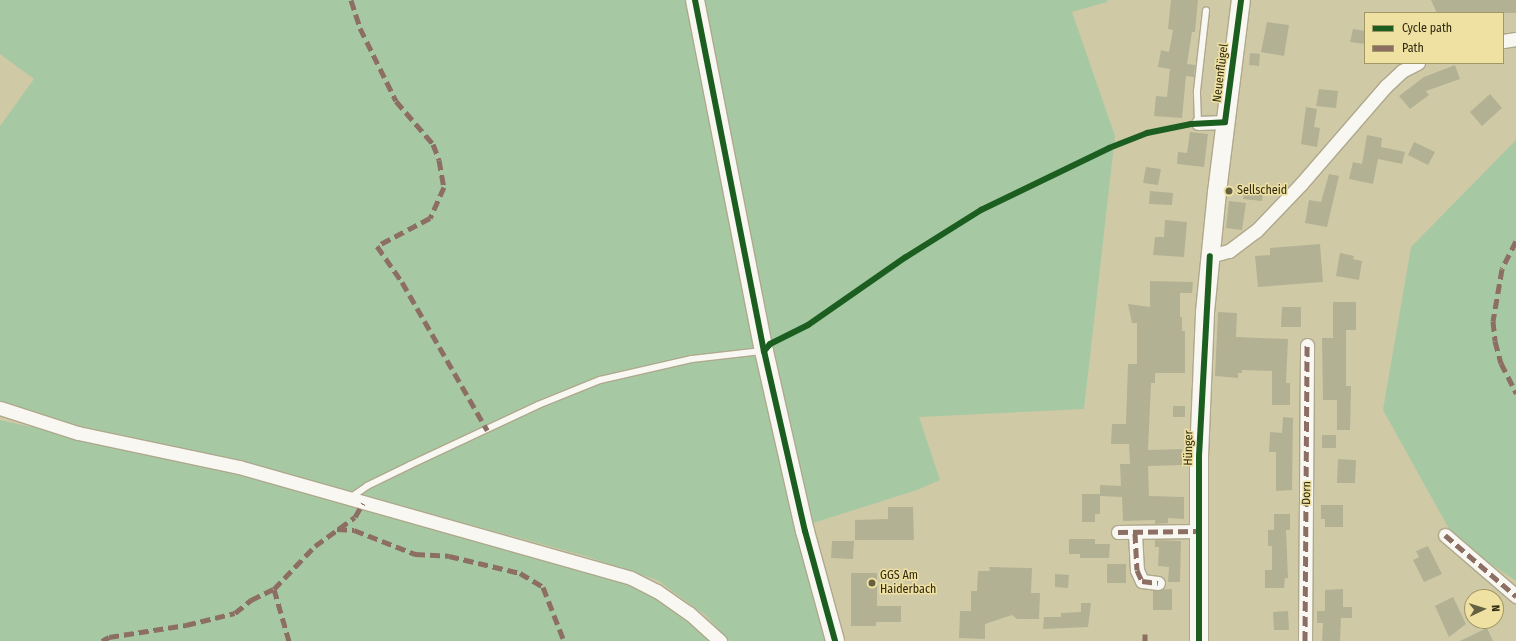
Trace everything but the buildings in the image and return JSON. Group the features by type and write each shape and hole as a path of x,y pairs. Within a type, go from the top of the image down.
{"street":[{"path":"695,0 764,351 805,531 835,641"},
{"name":"Neuenflügel","path":"1210,256 1225,122 1241,0"},
{"path":"1504,41 1516,38"},
{"path":"1210,256 1229,251 1256,231 1301,184 1386,86 1402,71 1416,64"},
{"path":"1198,124 1225,122"},
{"name":"Hünger","path":"1199,641 1199,531 1202,372 1210,256"},
{"name":"Dorn","path":"1305,641 1307,345"},
{"path":"0,408 78,433 239,467 630,578 657,591 689,613 720,641"},
{"path":"1118,532 1199,531"},
{"path":"1135,532 1137,570 1142,581 1158,583"},
{"path":"1445,535 1516,596"}],"lane":[{"path":"1198,124 1197,91 1206,11"},
{"path":"350,498 366,486 538,404 600,380 692,360 764,351"}],"green space":[{"path":"0,0 690,0 830,641 730,641 705,615 657,580 585,556 239,461 44,418 0,402 0,126 34,79 0,54"},
{"path":"702,0 1107,0 1107,2 1072,12 1115,136 1084,409 919,417 940,480 917,490 810,524"},
{"path":"1516,140 1516,581 1485,560 1448,527 1383,410 1411,247"},
{"path":"0,420 236,473 629,584 654,597 714,641 0,641"}],"marked path":[{"path":"351,0 360,28 396,101 433,144 439,160 444,187 430,218 377,246 402,282 487,430"},
{"path":"1516,241 1502,269 1493,321 1495,341 1501,363 1516,393"},
{"path":"1305,641 1307,345"},
{"path":"102,641 109,637 186,625 235,613 251,600 274,589 315,546 355,517 363,503"},
{"path":"337,529 354,530 415,554 449,556 520,573 543,587 564,641"},
{"path":"1118,532 1199,531"},
{"path":"1135,533 1137,570 1142,581 1158,583"},
{"path":"1445,535 1516,596"},
{"path":"274,589 289,641"},
{"path":"1145,634 1145,641"}],"cycle path":[{"path":"695,0 764,351 805,531 835,641"},
{"path":"764,351 770,344 808,325 906,257 981,210 1109,148 1147,133 1191,124 1225,122 1241,0"},
{"path":"1199,641 1199,456 1210,256"}],"place":[{"name":"Sellscheid","path":"1229,191"},
{"name":"GGS Am Haiderbach","path":"872,583"}]}
